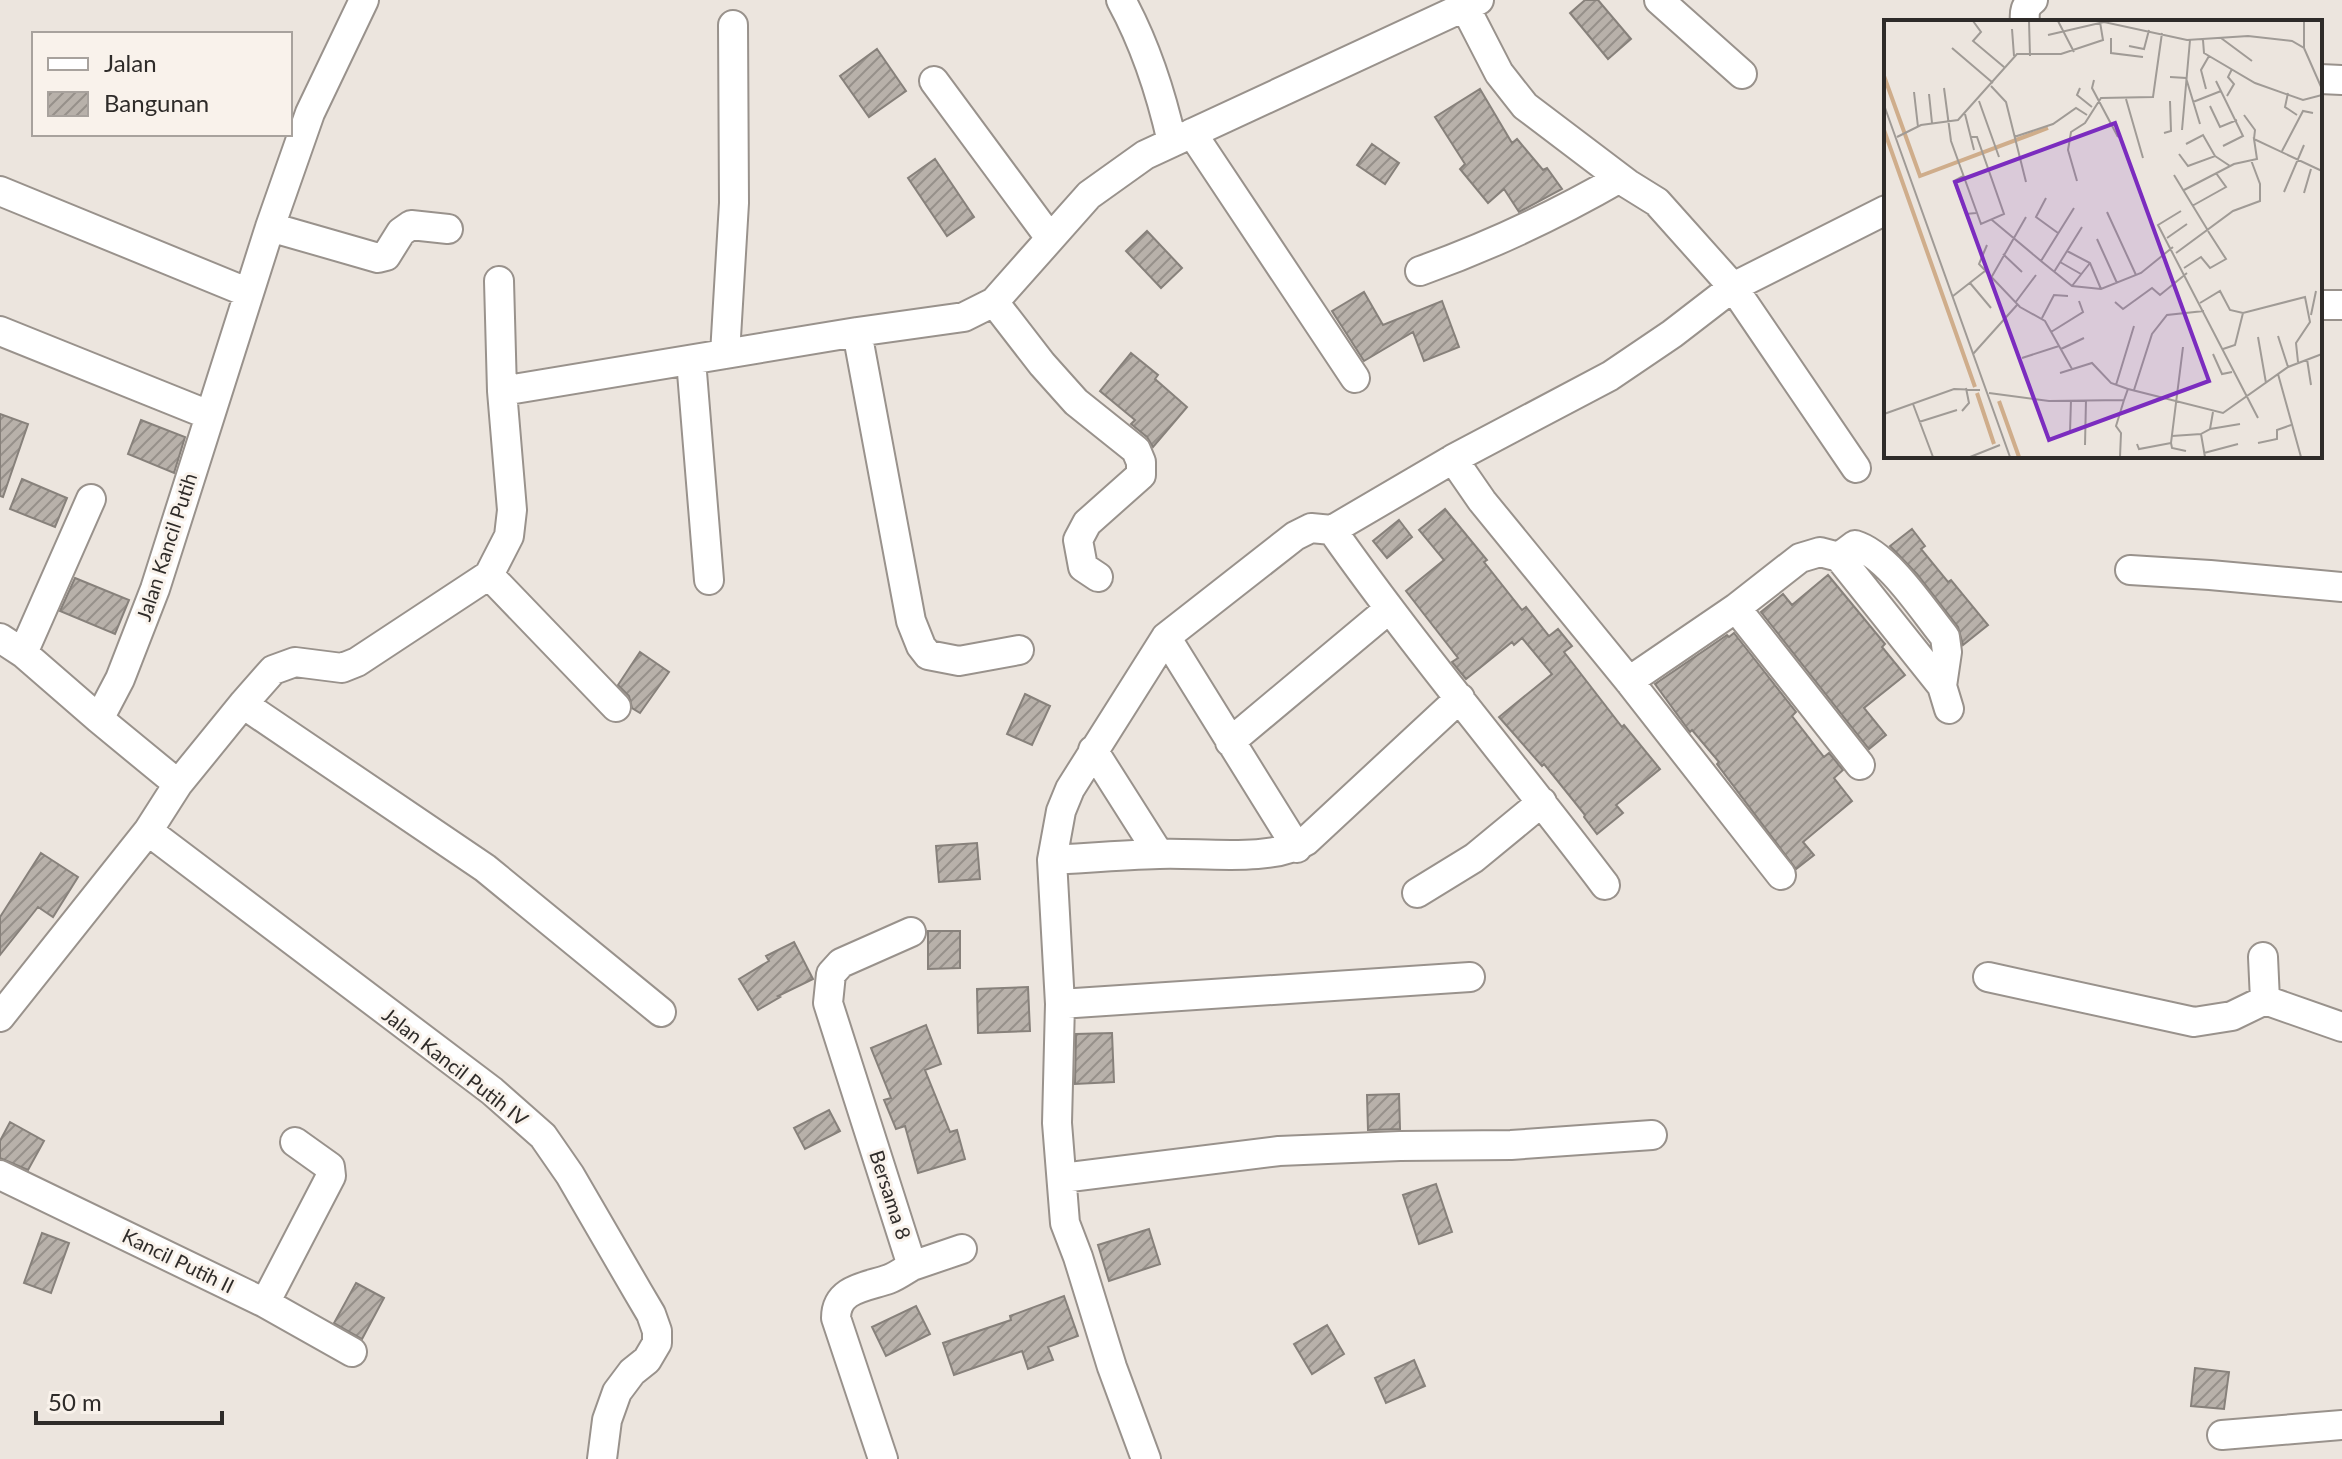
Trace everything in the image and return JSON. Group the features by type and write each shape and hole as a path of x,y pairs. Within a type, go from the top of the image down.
{"street":[{"name":"Jalan Kancil Putih","path":"99,719 120,679 155,589 270,227 310,113 364,0"},
{"path":"1121,0 1136,27 1164,108 1355,378"},
{"path":"1659,0 1742,74"},
{"path":"2025,20 2024,13 2033,0"},
{"path":"502,391 964,317 994,302 1089,195 1145,155 1471,3 1499,73 1525,106 1657,202 1733,287 1856,468"},
{"path":"725,354 734,203 733,25"},
{"path":"2322,79 2342,80"},
{"path":"934,81 1050,238"},
{"path":"1420,271 1475,251 1582,200 1620,178"},
{"path":"0,191 249,293"},
{"path":"1146,1459 1107,1353 1065,1223 1057,1123 1060,1004 1052,860 1061,811 1093,750 1166,637 1295,536 1311,528 1332,530 1453,459 1610,376 1733,287 1884,211"},
{"path":"270,227 378,258 386,256 401,232 411,225 448,229"},
{"path":"0,1017 148,831 178,784 273,670 295,662 342,668 357,662 489,575 509,536 512,510 502,391 499,281"},
{"path":"994,302 1076,402 1136,450 1141,462 1141,475 1087,523 1078,540 1083,567 1098,577"},
{"path":"0,331 209,415"},
{"path":"857,332 911,621 921,646 928,655 959,661 1019,650"},
{"path":"691,360 709,580"},
{"path":"1453,459 1482,501 1629,681 1781,875"},
{"path":"91,499 11,646 178,784"},
{"path":"1332,530 1389,609 1605,885"},
{"path":"1629,681 1736,608 1800,558 1820,552 1839,557 1855,545 1881,558 1945,637 1946,697"},
{"path":"2130,570 2342,587"},
{"path":"489,575 616,707"},
{"path":"1736,608 1860,765"},
{"path":"1230,742 1389,609"},
{"path":"1166,637 1297,848"},
{"path":"1052,860 1159,854 1262,854 1297,848 1460,698"},
{"path":"243,704 485,868 661,1012"},
{"path":"1093,750 1159,854"},
{"path":"1417,893 1474,858 1542,802"},
{"name":"Jalan Kancil Putih IV","path":"148,831 492,1091 543,1136 570,1175 651,1314 657,1331 657,1343 647,1360 632,1372 617,1392 607,1420 602,1459"},
{"name":"Bersama 8","path":"883,1459 836,1318 836,1309 841,1299 852,1290 890,1278 912,1266 828,1003 831,974 841,963 911,932"},
{"path":"2263,957 2265,1000"},
{"path":"1060,1004 1470,977"},
{"path":"1988,977 2194,1022 2232,1016 2265,1000 2342,1027"},
{"path":"1062,1178 1279,1151 1511,1145 1652,1135"},
{"path":"265,1303 331,1176 330,1167 295,1142"},
{"name":"Kancil Putih II","path":"0,1175 265,1303 352,1352"},
{"path":"912,1266 962,1249"},
{"path":"2222,1435 2342,1425"}],"building":[{"path":"1585,0 1598,0 1631,39 1608,59 1570,13"},
{"path":"877,49 906,91 869,117 840,76"},
{"path":"1480,89 1512,143 1517,139 1543,170 1547,168 1562,189 1519,212 1504,189 1488,203 1460,169 1465,164 1435,117"},
{"path":"1372,144 1399,163 1385,184 1357,165"},
{"path":"935,159 974,217 947,236 908,178"},
{"path":"1147,231 1182,268 1161,288 1126,251"},
{"path":"1364,292 1383,325 1442,301 1459,347 1424,361 1413,332 1364,361 1332,311"},
{"path":"1131,353 1158,375 1155,379 1187,407 1153,447 1147,437 1131,424 1135,420 1100,391"},
{"path":"0,414 28,424 3,497 0,496"},
{"path":"141,420 185,437 174,473 128,454"},
{"path":"22,479 67,498 55,527 10,509"},
{"path":"1445,509 1487,560 1484,562 1522,610 1526,607 1549,636 1558,629 1572,646 1564,652 1622,727 1624,725 1660,769 1616,805 1623,813 1597,834 1544,764 1542,766 1499,717 1552,674 1522,638 1514,645 1512,642 1466,679 1452,662 1458,658 1406,591 1444,560 1419,530"},
{"path":"1399,520 1412,537 1387,558 1373,541"},
{"path":"1912,529 1925,546 1921,549 1988,625 1963,645 1958,627 1917,574 1890,546"},
{"path":"1828,575 1885,644 1882,647 1905,675 1864,708 1886,735 1869,749 1761,612 1783,594 1792,605"},
{"path":"75,578 129,600 115,634 60,611"},
{"path":"1734,633 1796,712 1792,716 1824,757 1829,753 1843,770 1834,778 1852,801 1803,842 1814,855 1796,869 1717,764 1719,762 1692,730 1690,732 1655,684"},
{"path":"640,652 669,672 640,713 632,708 629,696 618,685"},
{"path":"1025,694 1050,706 1032,745 1007,734"},
{"path":"977,843 980,879 939,882 936,846"},
{"path":"41,853 78,877 53,917 38,907 0,955 0,917"},
{"path":"928,931 960,931 960,968 928,969"},
{"path":"794,942 813,979 758,1010 739,979 769,961 766,956"},
{"path":"1028,987 1030,1031 978,1033 977,989"},
{"path":"926,1025 941,1064 925,1070 950,1132 957,1130 965,1159 918,1173 905,1126 896,1129 884,1100 891,1098 871,1048"},
{"path":"1112,1033 1114,1082 1075,1084 1076,1034"},
{"path":"1399,1094 1400,1129 1368,1130 1367,1095"},
{"path":"829,1110 840,1131 805,1149 794,1128"},
{"path":"10,1122 44,1141 28,1170 0,1158 0,1141"},
{"path":"1436,1184 1452,1232 1419,1244 1403,1195"},
{"path":"1149,1229 1160,1264 1109,1281 1098,1245"},
{"path":"42,1233 69,1243 51,1293 24,1283"},
{"path":"356,1283 384,1298 362,1339 334,1323"},
{"path":"1064,1296 1078,1336 1048,1347 1053,1360 1028,1369 1022,1351 954,1375 943,1343 1011,1320 1010,1316"},
{"path":"916,1306 930,1334 886,1356 872,1327"},
{"path":"1327,1325 1344,1354 1312,1374 1294,1344"},
{"path":"1414,1360 1425,1386 1386,1403 1375,1378"},
{"path":"2195,1368 2229,1372 2224,1409 2191,1406"}]}
